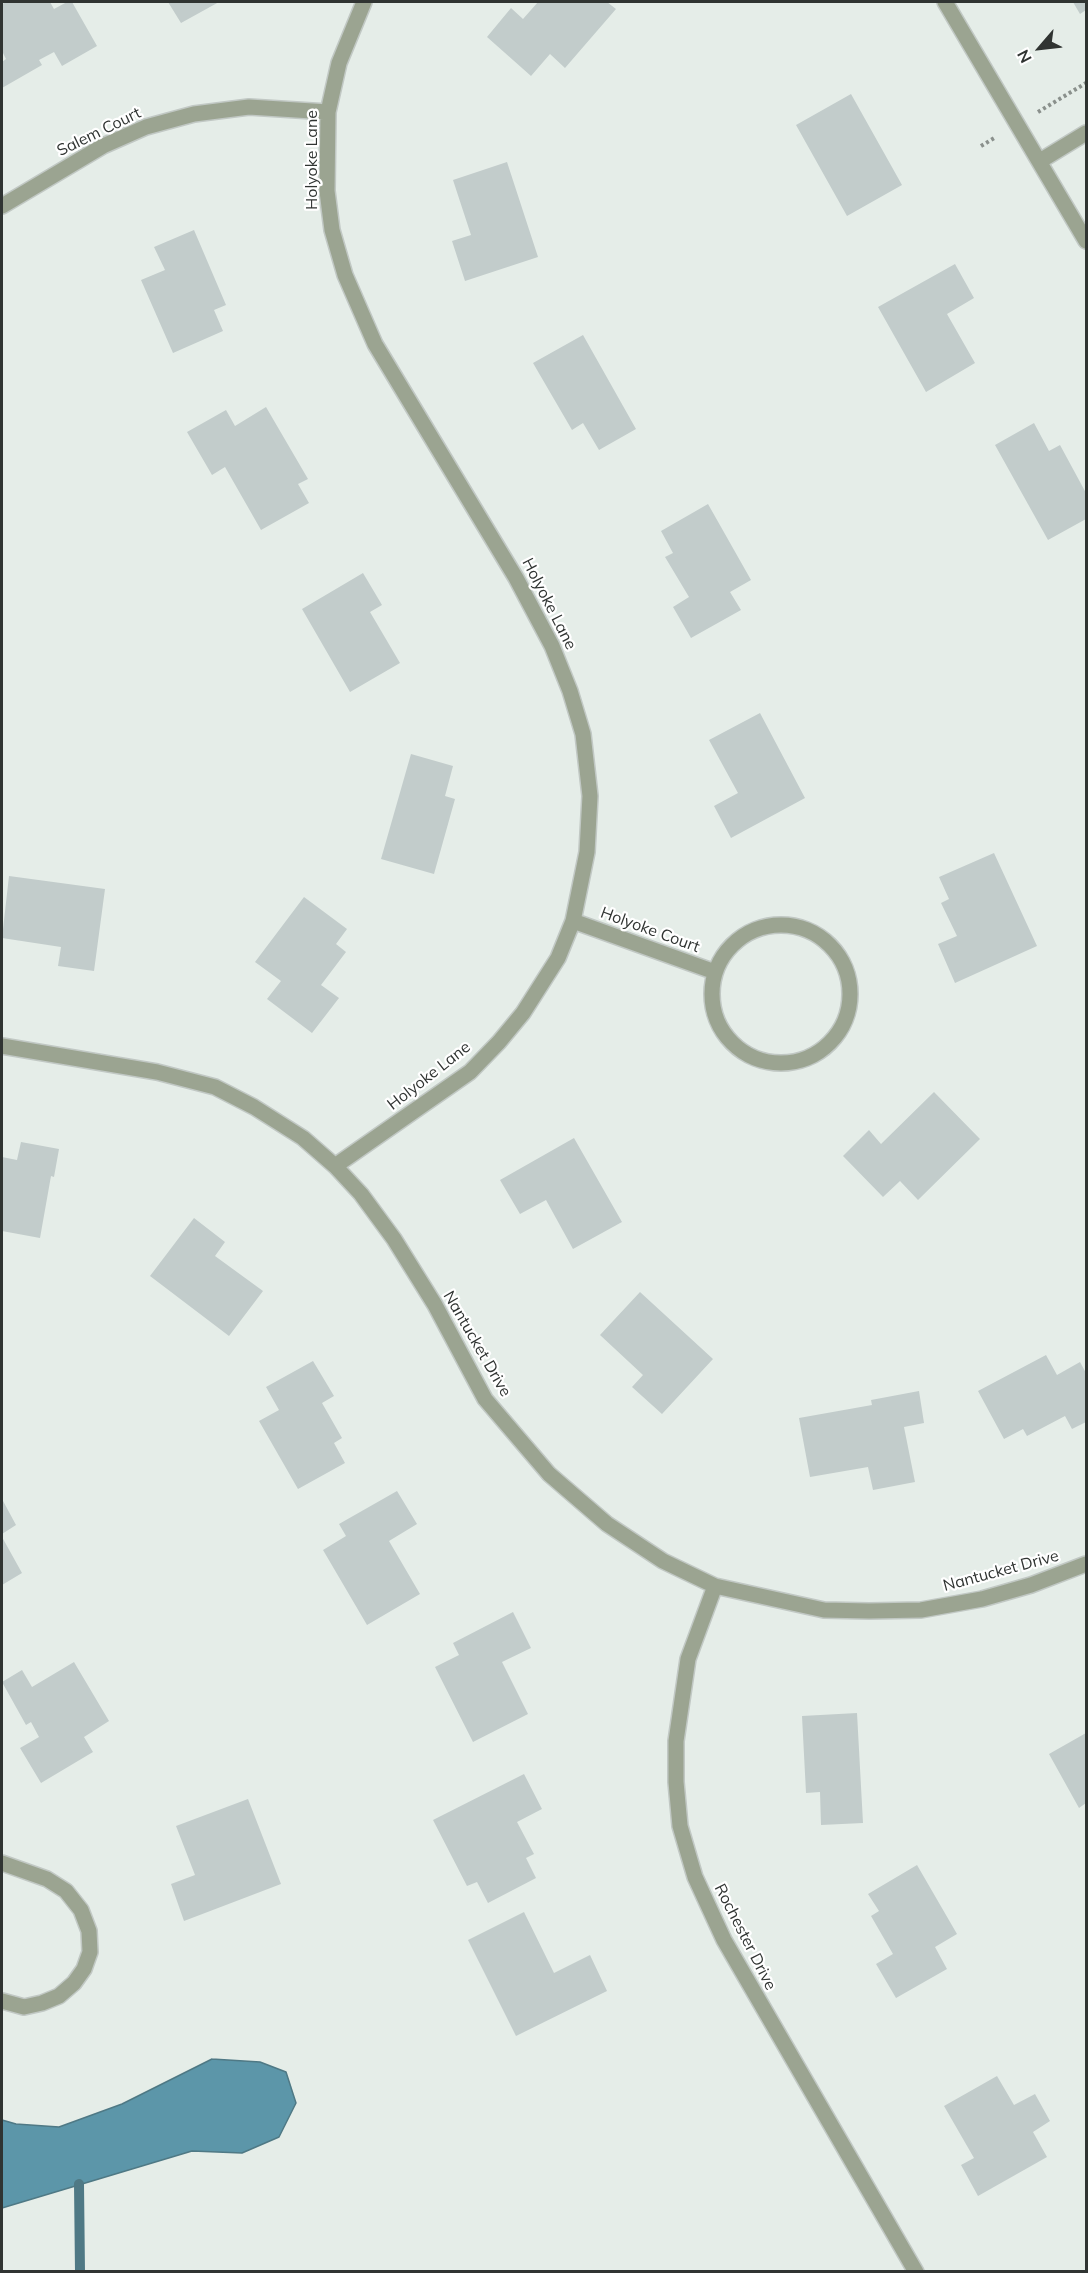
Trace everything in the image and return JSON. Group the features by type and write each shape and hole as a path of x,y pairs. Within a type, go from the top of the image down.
{"street":[{"name":"Holyoke Lane","path":"335,1166 470,1072 500,1042 523,1013 558,958 573,921 587,852 590,796 582,734 570,691 552,646 516,578 375,344 345,275 332,230 327,190 328,112 339,63 364,2"},
{"path":"945,2 1086,241"},
{"name":"Salem Court","path":"2,206 103,146 146,127 194,114 249,107 328,112"},
{"path":"1040,161 1086,133"},
{"name":"Holyoke Court","path":"573,921 715,972"},
{"name":"Holyoke Court","path":"781,924 809,930 832,947 847,972 850,1001 842,1029 823,1050 796,1062 767,1062 740,1050 721,1029 712,1001 715,972 730,947 753,930 781,924"},
{"name":"Nantucket Drive","path":"2,1047 157,1072 215,1087 254,1107 303,1138 335,1166 361,1194 394,1239 435,1305 485,1399 549,1474 607,1524 663,1561 715,1586 824,1610 921,1610 982,1599 1011,1591 1086,1564"},
{"name":"Rochester Drive","path":"715,1586 688,1659 676,1741 676,1782 680,1827 692,1867 724,1940 916,2271"},
{"path":"2,1863 47,1879 66,1891 81,1910 89,1931 90,1952 84,1969 74,1983 59,1996 24,2007 2,2001"}],"water":[{"path":"212,2059 260,2062 286,2072 296,2103 279,2137 242,2153 192,2151 2,2208 2,2120 16,2124 59,2127 122,2104"}],"building":[{"path":"50,2 54,9 67,2 72,2 97,46 62,66 54,52 39,60 42,65 2,88 2,62 6,59 2,51 2,4"},
{"path":"168,2 219,2 181,23"},
{"path":"538,2 607,2 616,9 565,68 550,54 531,76 487,37 511,8 523,19"},
{"path":"1073,2 1086,2 1086,10 1080,14"},
{"path":"851,94 902,185 847,216 796,125"},
{"path":"507,162 538,257 465,281 452,241 471,235 453,180"},
{"path":"194,230 226,305 214,310 223,331 173,353 141,280 165,270 154,247"},
{"path":"955,264 974,298 947,314 975,363 926,392 878,307"},
{"path":"583,335 636,429 599,450 583,423 572,430 533,363"},
{"path":"266,407 308,479 298,484 309,503 261,530 225,467 212,475 187,432 226,410 235,426"},
{"path":"1034,423 1049,451 1060,445 1086,493 1086,519 1048,540 995,445"},
{"path":"708,504 751,580 730,592 741,610 691,638 673,607 689,597 665,557 673,553 661,531"},
{"path":"363,573 382,605 370,612 400,663 350,692 302,609"},
{"path":"760,713 805,798 731,838 714,806 738,793 709,740"},
{"path":"411,754 453,766 445,796 455,799 434,874 381,859"},
{"path":"994,853 1037,946 955,983 938,944 957,936 941,903 949,899 939,877"},
{"path":"9,876 105,889 94,971 58,966 61,947 2,938"},
{"path":"304,897 347,929 336,944 346,952 321,985 339,998 312,1033 267,999 281,981 255,962"},
{"path":"934,1092 980,1139 918,1200 900,1181 883,1197 843,1156 869,1130 881,1144"},
{"path":"574,1138 622,1222 573,1249 546,1200 520,1214 500,1180"},
{"path":"21,1142 59,1149 54,1177 51,1176 40,1238 2,1231 2,1157 17,1160"},
{"path":"194,1218 225,1242 215,1256 263,1291 229,1336 150,1276"},
{"path":"640,1292 713,1359 662,1414 632,1387 643,1375 600,1335"},
{"path":"1046,1355 1057,1375 1080,1362 1086,1373 1086,1422 1072,1429 1065,1416 1027,1436 1023,1429 1004,1439 978,1391"},
{"path":"313,1361 334,1396 322,1403 342,1438 334,1443 345,1463 298,1489 259,1421 279,1410 266,1387"},
{"path":"919,1391 924,1423 904,1427 915,1482 873,1490 868,1467 810,1477 799,1418 872,1405 871,1400"},
{"path":"397,1491 417,1524 389,1541 420,1594 367,1625 323,1550 346,1536 339,1524"},
{"path":"2,1499 16,1525 2,1534"},
{"path":"2,1537 22,1573 2,1585"},
{"path":"513,1612 531,1648 502,1662 528,1714 473,1742 435,1667 459,1655 453,1643"},
{"path":"74,1662 109,1721 84,1737 93,1752 41,1783 20,1748 39,1737 31,1722 26,1725 2,1682 22,1670 32,1687"},
{"path":"857,1713 863,1823 821,1825 820,1792 806,1793 802,1716"},
{"path":"1086,1733 1086,1803 1079,1808 1049,1754"},
{"path":"524,1774 542,1809 517,1822 534,1854 526,1858 536,1878 488,1903 477,1882 467,1886 433,1820"},
{"path":"248,1799 281,1884 184,1921 171,1884 195,1875 176,1826"},
{"path":"917,1865 957,1934 935,1947 947,1969 896,1998 876,1964 893,1954 871,1916 879,1911 868,1894"},
{"path":"524,1912 554,1973 590,1955 607,1991 516,2036 468,1940"},
{"path":"997,2076 1014,2105 1035,2094 1050,2121 1033,2132 1047,2157 978,2196 961,2165 974,2158 944,2106"}],"waterway":[{"path":"79,2184 80,2272"}]}
